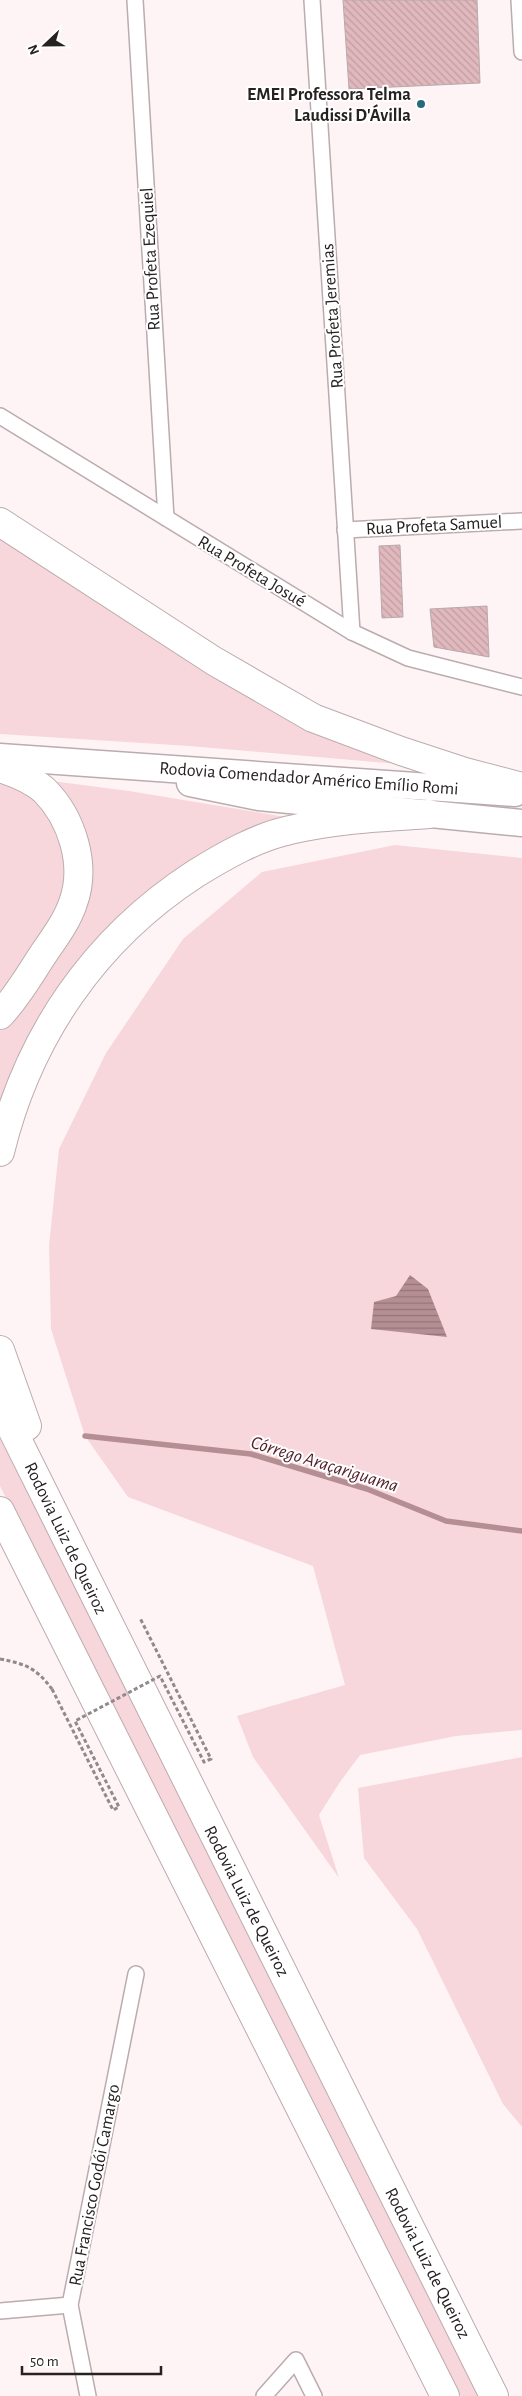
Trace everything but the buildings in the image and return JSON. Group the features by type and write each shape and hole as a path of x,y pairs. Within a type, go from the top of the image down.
{"highway":[{"path":"0,522 214,661 313,718 401,752 522,787"},
{"name":"Rodovia Comendador Américo Emílio Romi","path":"0,757 522,793"},
{"name":"Rodovia Comendador Américo Emílio Romi","path":"95,764 259,797 522,823"},
{"path":"0,768 24,776 44,790 61,812 75,843 78,873 74,902 60,929 13,1001 0,1015"},
{"path":"0,1152 21,1082 61,1005 107,948 160,898 235,851 289,830 339,821 429,814"},
{"path":"0,1350 25,1423 118,1644"},
{"name":"Rodovia Luiz de Queiroz","path":"0,1405 494,2396"},
{"path":"0,1511 445,2396"},
{"path":"0,1537 156,1822"}],"street":[{"name":"Rua Profeta Ezequiel","path":"135,0 166,518"},
{"name":"Rua Profeta Jeremias","path":"312,0 352,632"},
{"path":"519,0 522,52"},
{"name":"Rua Profeta Josué","path":"0,416 352,632 408,658 522,687"},
{"name":"Rua Profeta Samuel","path":"345,530 522,521"},
{"name":"Rua Francisco Godói Camargo","path":"88,2396 70,2305 136,1974"},
{"path":"0,2311 70,2305"},
{"path":"264,2396 296,2360 314,2396"}],"path":[{"path":"0,1659 17,1662 39,1672 52,1689 113,1810 119,1807 75,1721 160,1676 204,1762 211,1759 140,1618"}],"shaded area":[{"path":"0,535 421,766 189,746 0,734"},
{"path":"0,776 18,781 57,820 69,891 0,1007"},
{"path":"44,780 129,791 298,819 134,912 0,1134 0,1031 12,1019 82,909"},
{"path":"395,845 522,858 522,1730 456,1736 360,1755 319,1815 339,1878 253,1757 237,1716 345,1685 313,1566 128,1497 85,1436 51,1329 49,1246 59,1149 106,1053 183,939 262,872"},
{"path":"410,1275 428,1289 447,1337 371,1329 374,1302 396,1296"},
{"path":"0,1433 482,2396 461,2396 237,1962 0,1486"},
{"path":"522,1757 522,2127 503,2104 417,1929 364,1858 358,1788"}],"waterway":[{"name":"Córrego Araçariguama","path":"85,1436 251,1454 367,1489 446,1521 522,1531"}],"place":[{"name":"EMEI Professora Telma Laudissi D'Ávilla","path":"421,104"}]}
